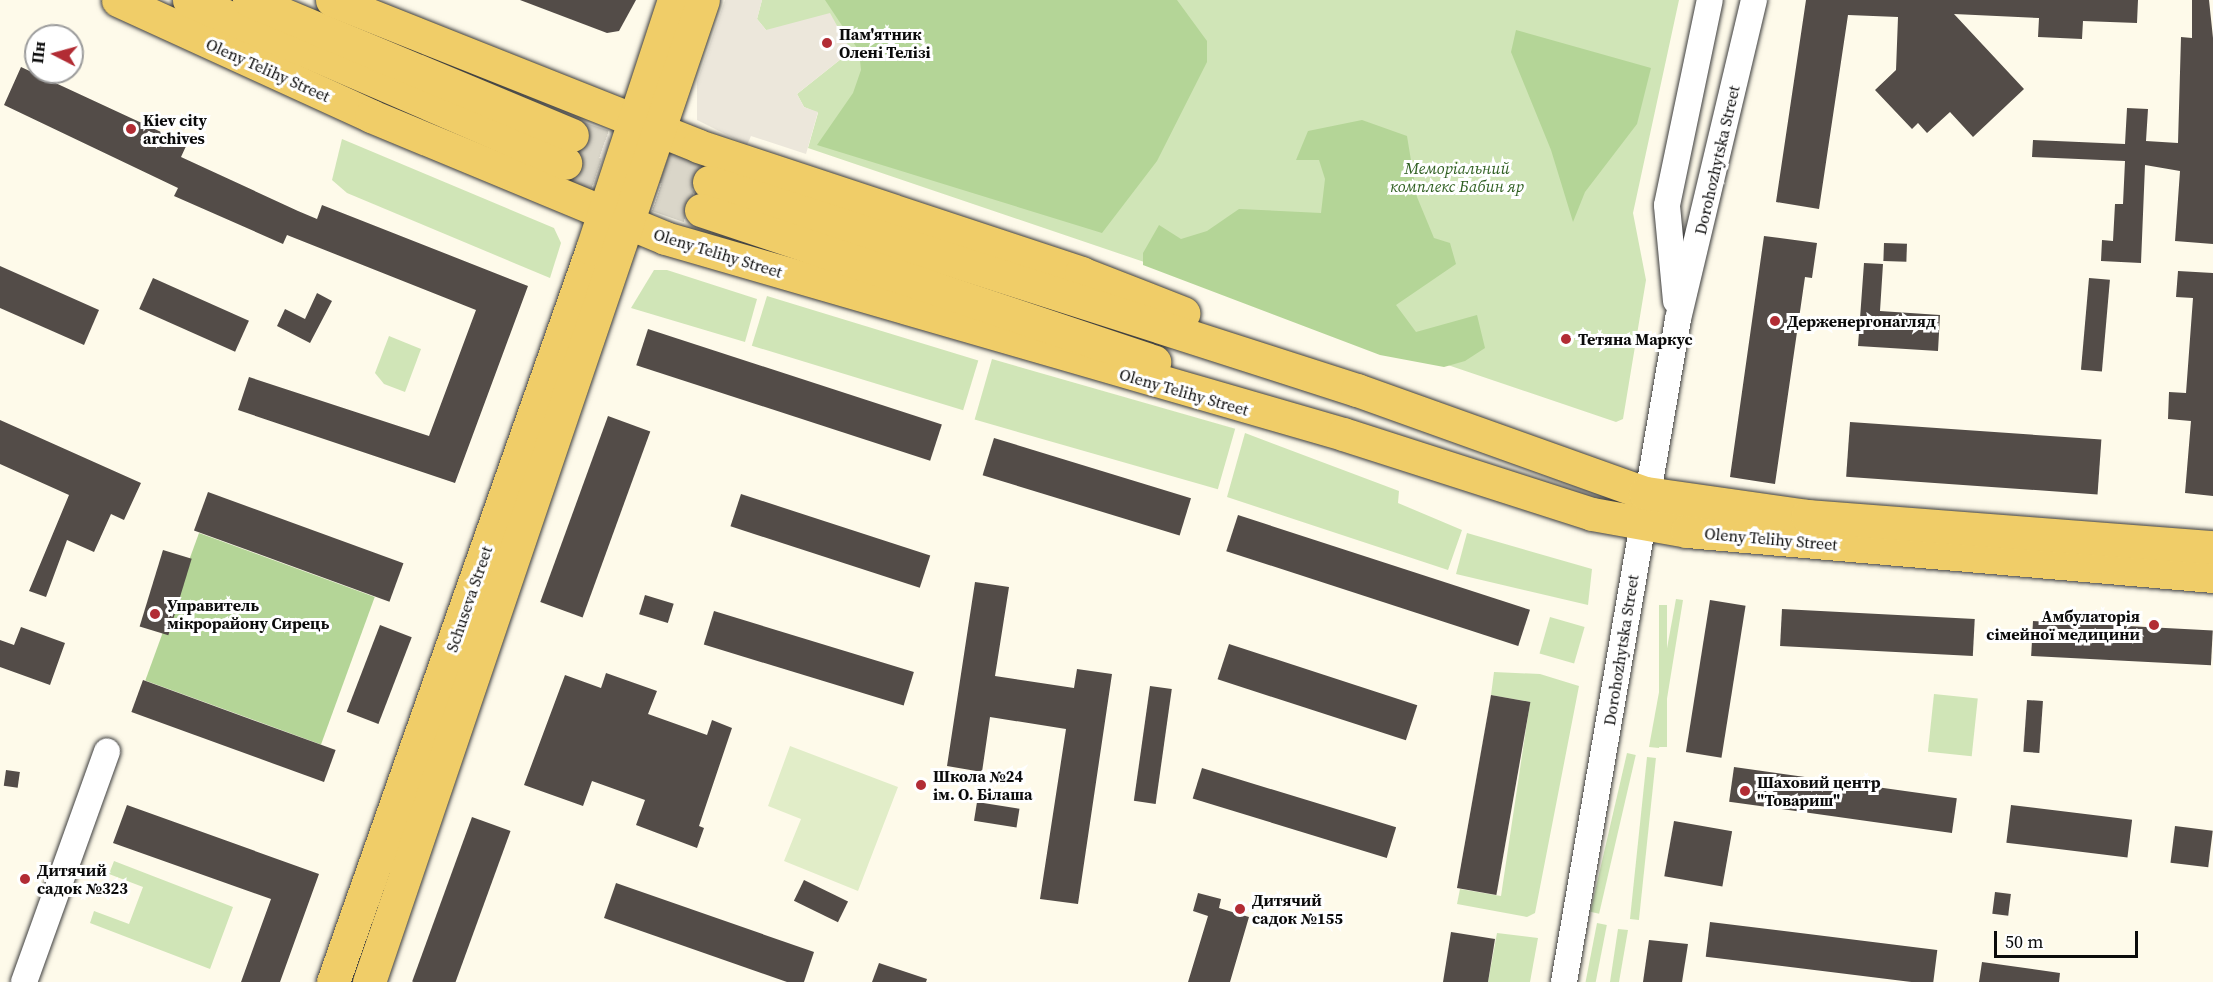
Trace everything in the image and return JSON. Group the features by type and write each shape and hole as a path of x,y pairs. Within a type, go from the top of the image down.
{"main road":[{"name":"Oleny Telihy Street","path":"118,0 616,219 1005,340 1343,434 1640,526 2213,576"},
{"name":"Oleny Telihy Street","path":"189,0 568,149 249,0"},
{"name":"Oleny Telihy Street","path":"332,0 645,126 1140,294 1357,390"},
{"path":"616,219 645,126 674,0"},
{"path":"645,126 703,0"},
{"name":"Oleny Telihy Street","path":"1343,434 705,196 1357,390 1646,494 1807,516 2213,547"},
{"name":"Schuseva Street","path":"333,982 616,219"},
{"name":"Schuseva Street","path":"369,982 616,219"}],"street":[{"name":"Dorohozhytska Street","path":"1678,319 1667,205 1710,0"},
{"name":"Dorohozhytska Street","path":"1564,982 1640,526 1678,319 1754,0"},
{"path":"24,982 107,752"}],"green space":[{"name":"Меморіальний комплекс Бабин яр","path":"762,0 1679,0 1633,213 1646,280 1623,419 1616,422 808,148 818,113 804,107 797,94 851,51 766,30 757,19"},
{"path":"825,0 1177,0 1207,41 1207,62 1157,161 1102,233 817,145 853,93 861,70 859,51"},
{"path":"1516,30 1651,68 1637,124 1585,192 1573,222 1551,150 1511,52"},
{"path":"1362,120 1407,136 1417,197 1434,238 1450,243 1456,264 1396,305 1416,332 1477,315 1485,348 1465,361 1444,367 1380,355 1143,265 1143,253 1159,225 1181,239 1207,231 1239,209 1321,213 1325,179 1319,160 1296,160 1308,131"},
{"path":"342,139 554,228 561,243 550,278 347,193 332,180"},
{"path":"654,270 667,270 757,299 745,342 631,308"},
{"path":"767,296 978,361 963,410 752,346"},
{"path":"389,336 421,349 405,392 384,384 375,373"},
{"path":"992,359 1235,429 1218,489 975,420"},
{"path":"1245,433 1399,491 1398,503 1462,530 1448,570 1227,497"},
{"path":"199,533 375,597 321,744 145,681"},
{"path":"1467,533 1592,569 1588,605 1456,574"},
{"path":"1676,599 1683,600 1659,748 1649,747"},
{"path":"1659,605 1667,605 1667,747 1659,747"},
{"path":"1550,617 1585,627 1574,663 1540,654"},
{"path":"1494,672 1540,674 1579,686 1535,913 1527,917 1457,904 1460,889 1501,896 1530,702 1491,695"},
{"path":"1934,694 1978,699 1972,756 1928,752"},
{"path":"790,746 898,787 858,891 784,861 801,819 768,806"},
{"path":"1627,753 1636,755 1599,914 1590,912"},
{"path":"1647,757 1656,758 1639,920 1630,919"},
{"path":"114,861 233,907 210,969 90,923 94,911 129,924 143,887 109,874"},
{"path":"1597,923 1607,925 1596,982 1586,982"},
{"path":"1618,929 1628,930 1619,982 1610,982"},
{"path":"1497,933 1538,938 1530,982 1488,982"}],"shaded area":[{"path":"725,0 762,0 757,19 766,30 830,13 851,51 797,94 804,107 818,112 806,154 751,136 747,145 697,120 697,82"},
{"path":"594,128 607,132 610,140 595,184 588,185 577,182"},
{"path":"681,159 701,166 683,221 656,205 671,162"}],"building":[{"path":"520,0 636,0 619,31 607,33"},
{"path":"1806,0 2138,0 2137,23 2083,21 2082,39 2038,37 2039,18 1954,14 2024,89 1973,137 1950,112 1927,133 1918,123 1912,129 1875,90 1896,70 1898,17 1848,15 1819,209 1776,202"},
{"path":"2192,0 2209,0 2213,38 2213,244 2175,241 2180,171 2145,165 2141,263 2101,261 2102,240 2113,241 2115,204 2123,204 2125,161 2032,157 2033,140 2125,144 2127,108 2148,109 2146,141 2178,143 2181,37 2192,38"},
{"path":"21,67 24,68 24,84 58,84 187,144 181,157 298,211 317,219 322,205 528,286 455,483 238,410 249,377 429,436 476,310 287,235 283,244 174,196 178,188 4,105"},
{"name":"Держенергонагляд","path":"1764,236 1817,243 1812,278 1805,277 1775,484 1730,477"},
{"path":"1884,243 1907,244 1906,262 1883,261"},
{"path":"1864,263 1883,264 1880,311 1940,315 1938,351 1858,346"},
{"path":"0,266 99,310 84,345 0,308"},
{"path":"2178,271 2213,273 2213,496 2185,493 2191,421 2168,419 2169,392 2186,393 2193,298 2176,297"},
{"path":"153,278 249,321 235,352 139,309"},
{"path":"2089,278 2110,280 2102,371 2081,370"},
{"path":"317,293 332,301 310,343 277,326 285,309 305,319"},
{"path":"648,329 942,424 930,461 636,365"},
{"path":"608,416 650,431 583,617 540,602"},
{"path":"0,420 141,483 124,520 111,514 94,552 67,540 46,597 29,591 69,495 0,464"},
{"path":"1850,422 2101,440 2098,494 1846,477"},
{"path":"994,438 1191,498 1180,536 983,475"},
{"path":"208,492 403,563 389,602 194,531"},
{"path":"741,494 930,555 920,588 730,526"},
{"path":"1238,515 1530,610 1518,646 1226,551"},
{"path":"163,550 192,559 168,635 140,627"},
{"path":"975,582 1009,587 995,676 1074,688 1077,669 1112,674 1078,904 1040,899 1066,729 990,717 982,772 947,766"},
{"path":"645,595 674,604 668,623 639,614"},
{"path":"1710,600 1746,606 1721,758 1686,752"},
{"path":"1782,609 1975,619 1973,656 1780,646"},
{"path":"714,611 914,672 904,706 704,644"},
{"path":"2033,621 2213,630 2211,665 2031,656"},
{"path":"380,625 412,637 378,724 347,712"},
{"path":"21,627 65,643 50,685 0,667 0,640 14,645"},
{"path":"1229,644 1417,705 1406,740 1218,679"},
{"path":"606,673 657,691 648,714 707,735 712,720 732,728 699,826 704,828 697,848 636,825 645,800 592,781 583,806 524,785 565,675 601,688"},
{"path":"143,680 336,750 324,782 131,712"},
{"path":"1150,686 1172,689 1156,804 1134,801"},
{"path":"1491,695 1530,702 1496,895 1457,888"},
{"path":"2027,700 2043,701 2039,753 2023,752"},
{"path":"1734,767 1957,798 1952,833 1729,802"},
{"path":"1202,768 1396,827 1387,858 1193,799"},
{"path":"6,770 20,772 18,788 4,786"},
{"path":"977,802 1019,809 1016,827 974,821"},
{"path":"127,805 319,874 280,982 241,982 271,899 113,843"},
{"path":"2011,805 2132,820 2127,858 2006,843"},
{"path":"472,817 511,831 456,982 412,981"},
{"path":"1674,821 1732,831 1722,886 1664,876"},
{"path":"2175,826 2213,831 2208,867 2170,863"},
{"path":"804,880 848,901 838,922 794,901"},
{"path":"616,883 814,952 804,982 787,982 604,918"},
{"path":"1995,892 2011,894 2008,916 1992,914"},
{"path":"1198,893 1221,899 1219,908 1249,917 1230,982 1188,982 1208,916 1193,911"},
{"path":"1710,922 1937,950 1933,982 1911,982 1706,957"},
{"path":"1451,932 1495,939 1488,982 1443,982"},
{"path":"1649,940 1688,944 1682,982 1643,982"},
{"path":"1982,962 2060,973 2059,982 1979,982"},
{"path":"879,963 927,979 926,982 872,982"}],"tunnel":[{"path":"572,135 709,182"},
{"path":"565,163 701,210"}],"place":[{"name":"Пам'ятник Олені Телізі","path":"827,43"},
{"name":"Kiev city archives","path":"131,129"},
{"name":"Держенергонагляд","path":"1775,321"},
{"name":"Тетяна Маркус","path":"1566,339"},
{"name":"Управитель мікрорайону Сирець","path":"155,614"},
{"name":"Амбулаторія сімейної медицини","path":"2154,625"},
{"name":"Школа №24 ім. О. Білаша","path":"921,785"},
{"name":"Шаховий центр \"Товариш\"","path":"1745,791"},
{"name":"Дитячий садок №323","path":"25,879"},
{"name":"Дитячий садок №155","path":"1240,909"}]}
